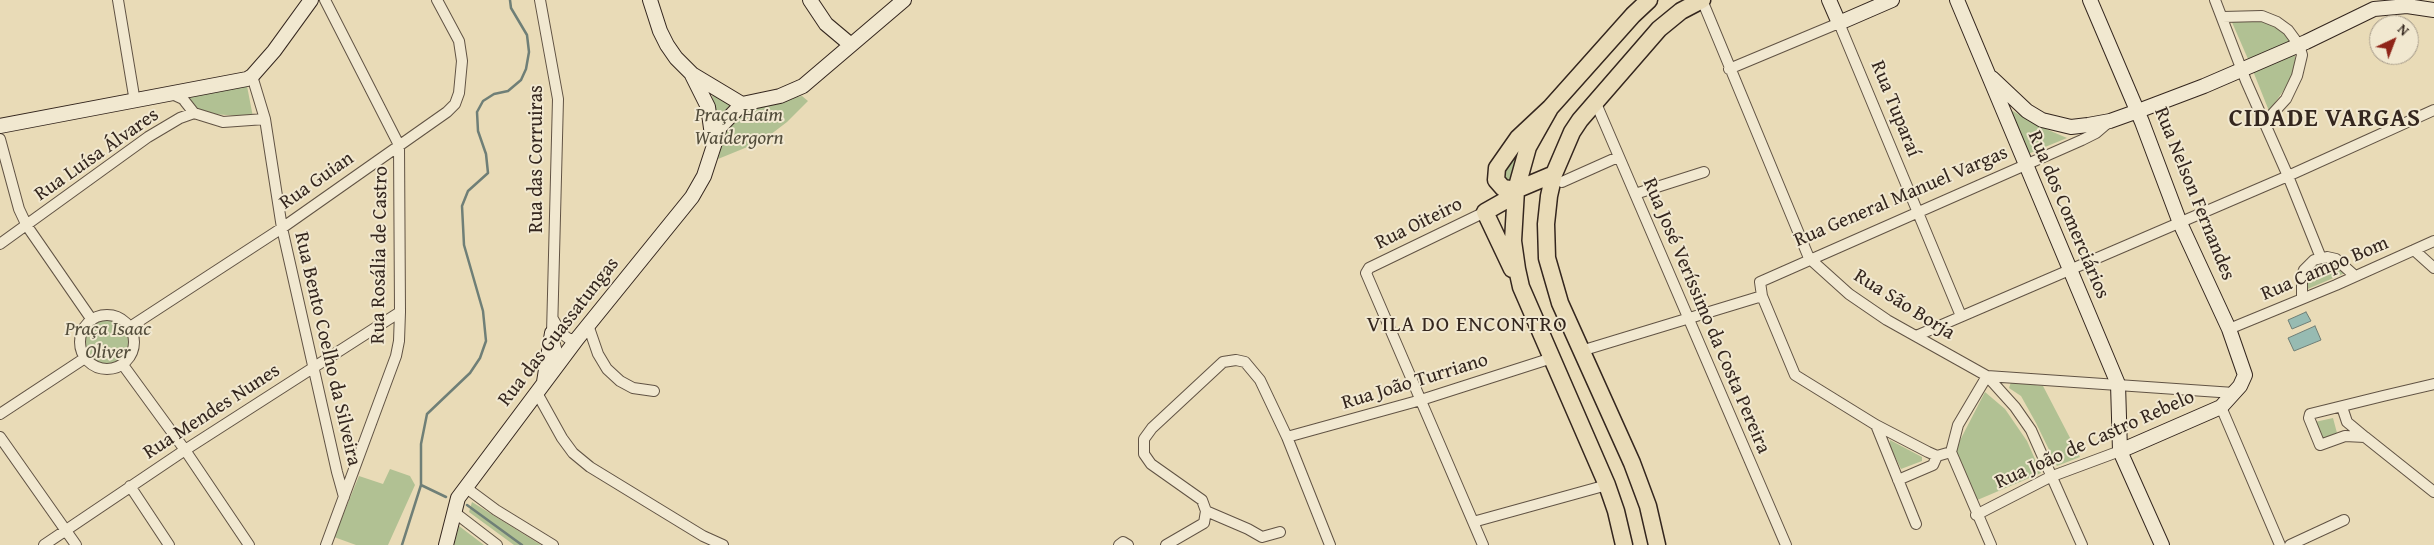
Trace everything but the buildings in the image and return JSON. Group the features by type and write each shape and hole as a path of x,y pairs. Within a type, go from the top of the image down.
{"main road":[{"path":"1516,192 1503,188 1498,184 1497,168 1518,138 1550,108 1633,14 1649,0"},
{"path":"1658,545 1648,506 1632,463 1560,303 1547,258 1546,224 1549,196 1558,178 1572,132 1596,101 1670,19 1702,0"},
{"path":"1521,287 1513,241 1516,192 1528,147 1550,108"},
{"path":"1558,178 1516,192 1484,212 1521,287 1607,485 1616,510 1624,545"}],"street":[{"path":"118,0 135,102"},
{"path":"0,126 135,102 252,76 274,51 311,0"},
{"name":"Rua Rosália de Castro","path":"325,0 398,145 400,312 399,341 396,356 326,545"},
{"name":"Rua Guian","path":"130,328 282,228 447,112 455,104 459,93 462,62 459,41 436,0"},
{"name":"Rua das Corruiras","path":"540,0 558,99 552,333 560,363"},
{"path":"650,0 667,45 692,74 708,107 713,148"},
{"path":"810,0 826,24 851,45"},
{"path":"713,148 720,127 742,104 780,96 803,86 904,0"},
{"name":"Rua São Borja","path":"1702,0 1809,258 1849,294 1887,320 1987,376 2118,384 2227,400"},
{"name":"Rua Tuparaí","path":"1829,0 1916,214 1961,316"},
{"path":"1730,69 1892,0"},
{"name":"Rua dos Comerciários","path":"1957,0 2118,384 2120,451"},
{"name":"Rua Nelson Fernandes","path":"2090,0 2138,111 2180,222 2245,370 2244,380 2227,400"},
{"path":"2215,0 2223,17 2241,70 2288,176 2320,258"},
{"path":"1986,72 2021,106 2042,120 2071,126 2110,121 2241,70 2374,9 2386,0"},
{"path":"2374,9 2396,6 2422,6"},
{"path":"2223,17 2262,16 2277,22 2288,30 2298,45 2302,55 2297,76 2286,99 2265,122"},
{"path":"692,74 742,104"},
{"path":"172,94 183,100 194,113 223,122 265,119 252,76"},
{"name":"Rua José Veríssimo da Costa Pereira","path":"1596,101 1687,319 1786,545"},
{"path":"1916,336 2288,176 2434,110"},
{"name":"Rua Luísa Álvares","path":"0,244 28,226 148,137 194,113"},
{"name":"Rua Bento Coelho da Silveira","path":"265,119 282,228 344,497"},
{"name":"Rua General Manuel Vargas","path":"1762,296 1760,282 1809,258 1916,214 2096,133 2110,121"},
{"path":"0,139 12,188 28,226 92,320"},
{"name":"Rua das Guassatungas","path":"446,545 458,498 465,487 577,339 692,197 704,176 713,148"},
{"path":"1558,178 1618,157"},
{"path":"1634,194 1704,172"},
{"name":"Rua Oiteiro","path":"1421,400 1367,276 1369,268 1484,212"},
{"name":"Rua Campo Bom","path":"2228,329 2434,241"},
{"path":"2414,250 2434,268"},
{"path":"2302,298 2300,285 2304,270 2314,260 2320,258 2336,259 2355,276"},
{"path":"1581,351 1762,296 1795,375 1876,425 1936,456 1950,452"},
{"name":"Rua Mendes Nunes","path":"44,545 185,450 400,312"},
{"path":"108,315 124,321 130,328 134,343 133,352 122,365 115,368 98,368 85,358 81,350 81,333 92,320 108,315"},
{"path":"552,318 561,332 569,339 577,339"},
{"path":"588,325 598,354 607,369 620,381 633,388 654,392"},
{"path":"552,333 540,388 562,438 573,453 590,467 703,536 722,545"},
{"path":"0,414 85,358"},
{"name":"Rua João Turriano","path":"1287,437 1421,400 1552,358"},
{"path":"1172,544 1204,523 1206,511 1202,500 1147,460 1143,446 1144,440 1152,428 1214,370 1223,362 1229,361 1245,362 1254,370 1287,437 1330,545"},
{"path":"122,365 185,450 249,545"},
{"path":"1991,545 1976,515 1950,452 1958,425 1987,376 2015,407 2031,430 2050,477 2082,545"},
{"path":"2365,438 2345,436 2321,445 2318,443 2308,418 2310,415 2434,384"},
{"path":"1421,400 1483,545"},
{"path":"2227,400 2280,545"},
{"name":"Rua João de Castro Rebelo","path":"1976,515 2050,477 2120,451 2227,400"},
{"path":"2342,407 2348,422 2365,438 2434,492"},
{"path":"1876,425 1916,524"},
{"path":"0,437 76,545"},
{"path":"2120,451 2162,545"},
{"path":"1898,480 1933,465 1936,456"},
{"path":"1473,522 1607,485"},
{"path":"130,486 169,545"},
{"path":"465,487 496,510 553,545"},
{"path":"1206,511 1248,528 1262,537 1280,532"},
{"path":"454,512 497,545"},
{"path":"2290,545 2344,520"},
{"path":"1119,545 1123,542 1128,545"}],"green space":[{"path":"2261,19 2281,30 2290,41 2248,59 2231,20"},
{"path":"2295,53 2295,65 2291,80 2269,111 2253,71"},
{"path":"247,86 253,117 213,114 191,107 187,100 192,96"},
{"name":"Praça Haim Waidergorn","path":"711,91 745,107 802,96 808,101 787,122 762,141 718,159 722,144"},
{"path":"2011,110 2039,126 2067,138 2028,154"},
{"path":"1524,140 1511,181 1503,181 1506,163"},
{"path":"2328,261 2334,262 2345,273 2303,291 2303,278 2314,264"},
{"name":"Praça Isaac Oliver","path":"103,318 113,318 122,322 128,328 131,333 131,351 122,362 113,366 103,366 94,362 88,356 84,347 84,337 88,328 94,322"},
{"path":"2011,382 2043,386 2080,457 2057,466 2021,396 2009,388"},
{"path":"1985,392 2005,409 2027,441 2041,473 1975,501 1954,452"},
{"path":"2333,418 2337,433 2322,440 2315,422"},
{"path":"1890,440 1922,457 1922,461 1901,469 1890,446"},
{"path":"390,469 410,476 415,485 388,545 356,545 334,537 359,476 383,484"},
{"path":"472,502 541,545 514,545 469,512"},
{"path":"459,526 484,545 454,545"}],"water":[{"path":"2306,312 2311,321 2292,329 2288,320"},
{"path":"2315,326 2321,340 2294,351 2288,338"}],"waterway":[{"path":"402,545 421,485 421,444 427,414 470,373 480,358 486,341 483,311 464,245 462,206 468,191 488,173 486,154 478,131 477,112 483,101 494,94 508,91 521,80 526,69 529,52 527,35 511,8 510,0"},
{"path":"421,485 446,497"},
{"path":"467,505 522,545"}],"district":[{"name":"CIDADE VARGAS","path":"2325,120"},
{"name":"VILA DO ENCONTRO","path":"1467,325"}]}
